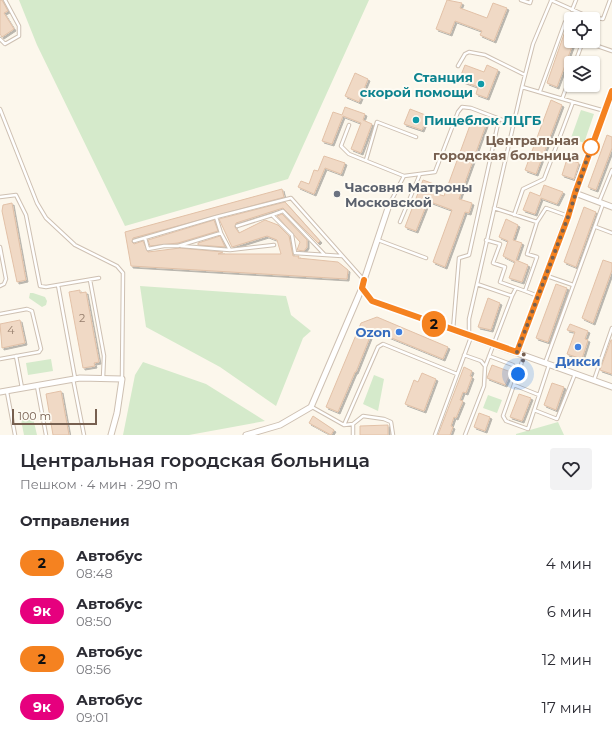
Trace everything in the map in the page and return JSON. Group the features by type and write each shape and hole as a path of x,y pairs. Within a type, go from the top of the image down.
{"street":[{"path":"517,352 568,217 575,193 612,91"},
{"path":"575,193 612,207"},
{"path":"247,435 280,425 311,407 362,288 389,204"},
{"path":"362,288 372,301 612,387"},
{"path":"0,392 74,379 122,379 112,435"}],"lane":[{"path":"0,39 5,44 19,36 19,26 5,0"},
{"path":"521,0 530,3 531,0"},
{"path":"572,10 576,0"},
{"path":"600,19 603,19 610,0"},
{"path":"435,435 470,336 469,318 532,44 551,1 576,12"},
{"path":"540,91 564,25"},
{"path":"578,56 583,41 612,51"},
{"path":"458,66 465,54 476,52 525,75"},
{"path":"522,87 605,111"},
{"path":"562,99 565,92"},
{"path":"514,215 523,189 544,179 573,102"},
{"path":"349,125 341,146 349,154 404,176 435,172 458,112 462,107 471,108 513,124"},
{"path":"0,109 37,204 46,218 75,245 117,266 123,273 122,379"},
{"path":"453,330 459,258 469,255 499,119"},
{"path":"366,160 377,122 416,137"},
{"path":"525,355 503,416 504,419 528,429 547,364 573,285 596,227 601,203 612,170"},
{"path":"400,222 420,174"},
{"path":"389,204 404,176"},
{"path":"0,197 16,195 26,215 40,286 46,287 99,278"},
{"path":"134,241 216,217 291,198 364,280"},
{"path":"494,208 537,222"},
{"path":"525,291 537,257 527,254 537,222 546,208 568,217"},
{"path":"237,226 283,211 325,255"},
{"path":"272,215 292,235 295,253 342,256"},
{"path":"216,217 221,233 230,250"},
{"path":"596,227 612,234"},
{"path":"178,246 221,233"},
{"path":"145,238 148,249 164,246 178,246 230,250 274,245"},
{"path":"378,240 426,258"},
{"path":"486,240 500,244 494,263 505,267 500,282 538,296"},
{"path":"0,247 6,279 4,284 0,286"},
{"path":"546,276 573,285"},
{"path":"90,280 104,356 103,378"},
{"path":"477,284 512,296"},
{"path":"58,285 84,435"},
{"path":"465,435 484,386 485,367 516,288"},
{"path":"0,314 27,309 34,313 40,351 0,359"},
{"path":"593,380 612,328"},
{"path":"344,425 378,346 384,344 457,374"},
{"path":"464,355 481,361 485,367"},
{"path":"16,356 22,388"},
{"path":"489,356 513,365"},
{"path":"534,410 557,419 575,374"},
{"path":"514,385 539,394"},
{"path":"37,386 46,435"},
{"path":"7,391 15,435"},
{"path":"311,407 344,425 353,424 363,416 384,419 391,422 393,435"},
{"path":"353,424 353,435"}],"green space":[{"path":"19,0 369,0 288,179 125,226 37,45"},
{"path":"581,110 594,114 584,143 571,138"},
{"path":"140,286 286,296 291,315 311,331 303,338 276,406 220,367 146,327"},
{"path":"30,293 45,297 47,301 46,305 42,307 29,298"},
{"path":"51,359 53,371 28,375 26,363"},
{"path":"143,362 206,384 265,421 189,435 123,435 135,375"},
{"path":"374,375 384,379 378,411 363,404"},
{"path":"488,395 502,400 497,413 483,408"},
{"path":"33,418 37,435 24,435 21,420"},
{"path":"558,422 564,435 516,435 516,434"}],"building":[{"path":"0,0 2,0 8,11 4,13 14,29 2,37 0,34"},
{"path":"447,0 462,3 460,8 487,18 493,3 507,8 494,41 480,35 482,31 455,21 450,34 436,29"},
{"path":"564,34 564,48 571,48 568,56 564,56 564,68 557,87 547,83"},
{"name":"Станция скорой помощи","path":"465,65 484,72 487,65 498,70 487,98 476,94 478,87 459,80"},
{"path":"355,73 368,79 359,102 345,96"},
{"path":"551,100 562,105 536,174 525,170"},
{"path":"345,107 365,114 363,120 372,124 361,153 351,149 361,123 343,116 332,144 322,141 333,112 342,115"},
{"name":"Пищеблок ЛЦГБ","path":"410,109 428,116 422,130 404,124"},
{"path":"473,117 487,122 459,199 472,203 469,213 465,212 445,267 433,262 452,210 428,201 416,231 405,227 423,180 434,184 431,192 444,196"},
{"path":"607,135 612,137 612,148 596,190 588,187"},
{"path":"324,156 345,163 341,174 325,168 314,194 298,187 301,181 309,184 314,170 318,171"},
{"path":"567,159 579,163 574,179 562,175"},
{"path":"544,185 563,192 557,204 541,198 535,214 523,210 530,192 540,196"},
{"path":"282,189 284,197 133,238 132,242 134,244 143,241 148,252 180,248 223,252 218,254 281,254 277,240 267,236 232,247 219,219 285,202 320,241 318,243 283,208 236,223 235,227 239,233 265,220 278,225 289,236 293,256 299,256 298,258 338,262 348,270 347,279 131,266 125,232"},
{"path":"12,203 26,280 17,282 2,211 3,205"},
{"path":"584,207 596,212 576,267 564,262"},
{"path":"282,214 307,240 307,247 304,251 297,250 300,242 277,216"},
{"path":"506,219 518,225 513,240 522,243 516,260 528,265 522,282 509,278 515,262 503,256 508,241 499,237"},
{"path":"214,220 218,231 178,243 150,246 148,240"},
{"path":"220,236 225,247 198,245 198,243"},
{"path":"603,260 612,263 612,270 593,323 582,318"},
{"path":"556,284 567,288 548,342 536,338"},
{"path":"80,290 80,293 86,292 99,362 94,363 95,366 83,368 69,292"},
{"path":"488,298 500,303 491,330 478,327"},
{"path":"377,317 448,347 443,359 382,334 377,330 372,332 338,412 326,407 361,323"},
{"path":"20,320 25,343 2,348 0,324"},
{"name":"Дикси","path":"570,324 588,331 585,339 588,340 582,359 567,354 575,332 567,330"},
{"path":"612,340 612,374 600,370"},
{"path":"492,365 511,372 505,385 487,378"},
{"path":"464,367 472,371 470,376 472,377 466,393 463,392 460,400 463,401 456,418 454,417 450,435 438,435"},
{"path":"422,373 436,379 424,411 405,404 414,380 418,382"},
{"path":"552,383 564,387 556,410 544,405"},
{"path":"61,391 69,435 53,435 46,394"},
{"path":"519,394 531,398 522,421 510,417"},
{"path":"479,413 490,417 485,431 474,427"},
{"path":"313,416 334,430 331,435 309,423"},
{"path":"388,425 388,435 360,435 360,426"}],"bus line":[{"name":"2","path":"364,280 362,288 372,301 517,352 568,217 575,193 612,91"}],"place":[{"name":"Станция скорой помощи","path":"481,84"},
{"name":"Пищеблок ЛЦГБ","path":"416,120"},
{"name":"Центральная городская больница","path":"591,147"},
{"name":"Часовня Матроны Московской","path":"337,194"},
{"name":"Ozon","path":"399,332"},
{"name":"Дикси","path":"578,347"}],"route":[{"path":"518,374 525,355 517,352 568,217 591,147"}]}
